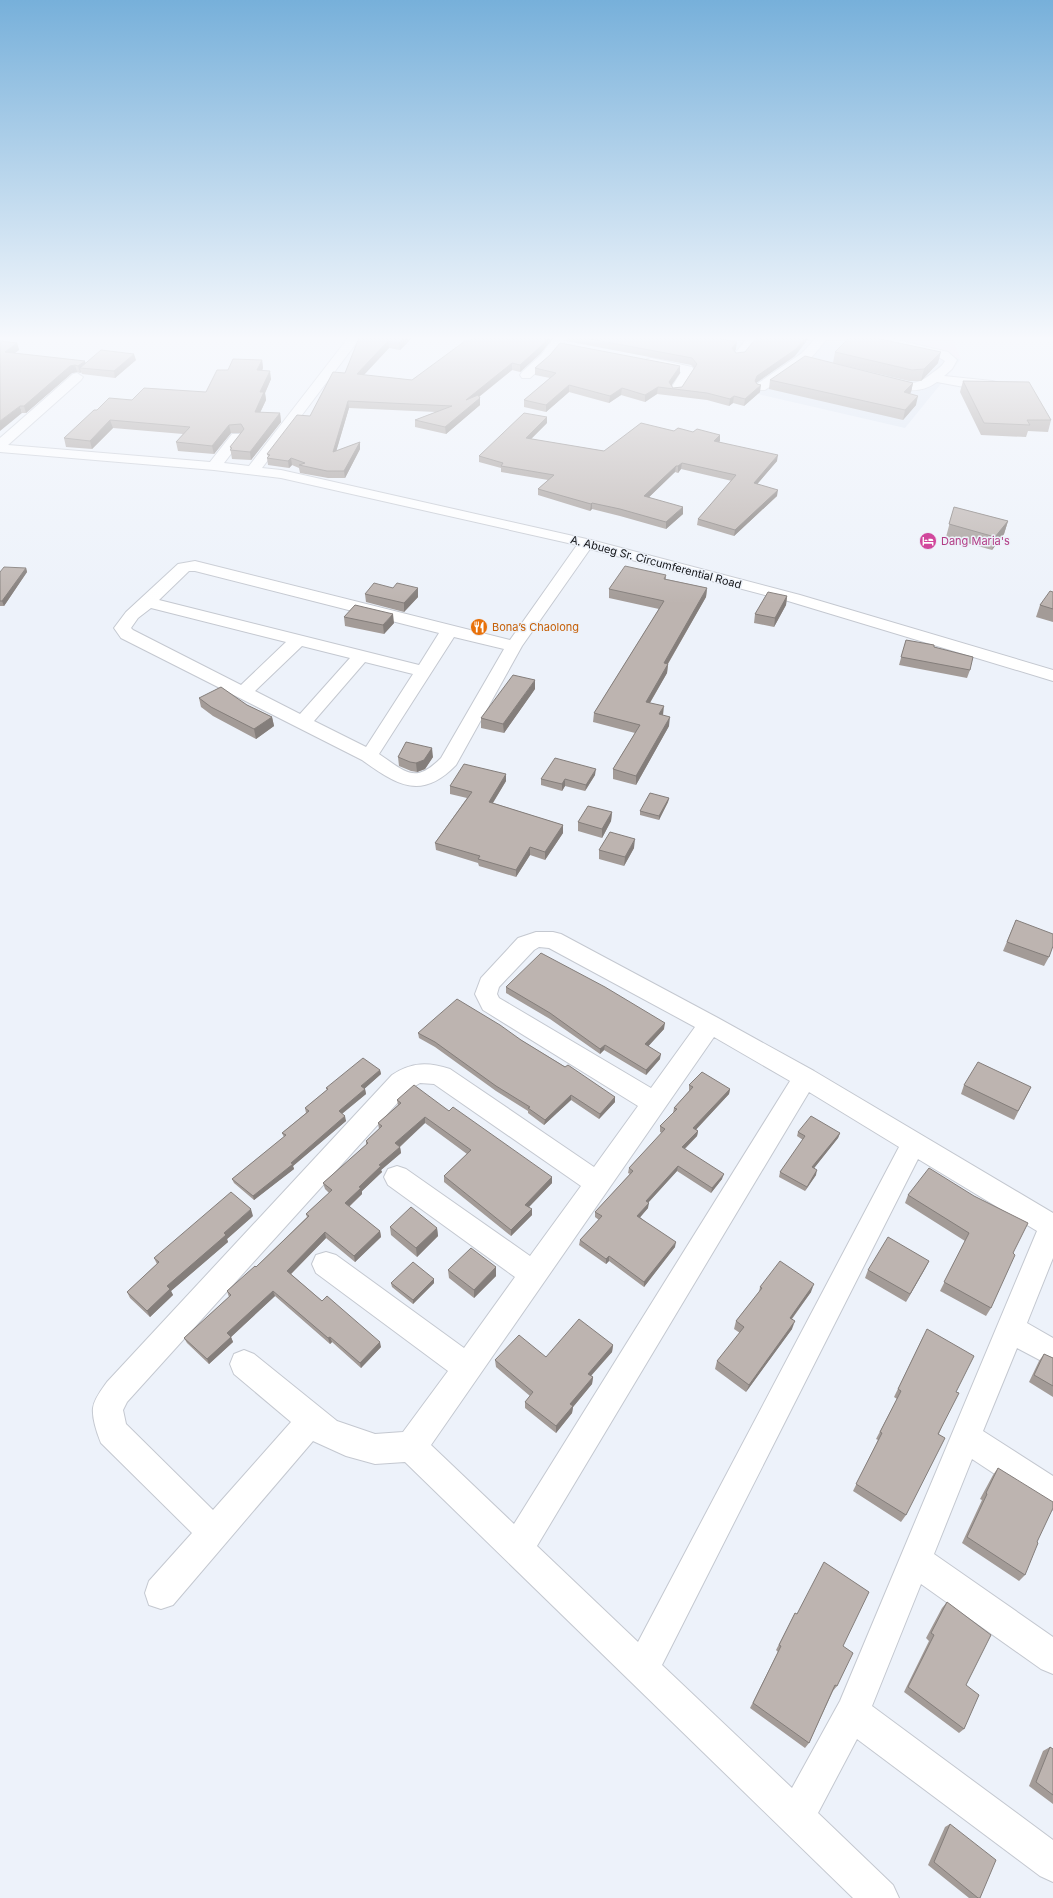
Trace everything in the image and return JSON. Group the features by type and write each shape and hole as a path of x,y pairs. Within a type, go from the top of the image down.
{"street":[{"path":"0,445 21,427"},
{"path":"253,470 286,427"},
{"path":"214,466 237,437"},
{"name":"A. Abueg Sr. Circumferential Road","path":"0,448 214,466 281,474 586,543 794,598 1053,676"},
{"path":"514,646 449,631 195,566 184,566 148,602 125,622 122,628 127,634 369,756 405,780 424,780 432,777 449,761 514,646 586,543"},
{"path":"148,602 423,672"},
{"path":"369,756 449,631"},
{"path":"243,693 298,640"},
{"path":"302,722 361,656"},
{"path":"653,1102 492,1004 486,994 489,984 526,944 533,940 542,938 553,940 710,1024 805,1078 1052,1227 852,1713 796,1817"},
{"path":"411,1446 653,1102 710,1024"},
{"path":"213,1532 112,1432 108,1408 117,1392 401,1082 411,1074 421,1072 441,1076 597,1183"},
{"path":"517,1549 805,1078"},
{"path":"642,1669 913,1144"},
{"path":"397,1178 533,1274"},
{"path":"326,1264 466,1367"},
{"path":"1011,1329 1053,1353"},
{"path":"244,1364 326,1432 346,1442 375,1449 411,1446 880,1898"},
{"path":"161,1593 312,1420"},
{"path":"966,1438 1053,1494"},
{"path":"915,1560 1053,1657"},
{"path":"852,1713 1053,1863"}],"building":[{"path":"76,427 104,427 90,441 64,438"},
{"path":"185,427 228,427 212,446 176,442 190,427"},
{"path":"243,427 270,427 250,452 230,450 232,448 230,447 244,429"},
{"path":"288,427 340,427 333,452 360,442 344,471 327,471 299,465 305,463 291,458 288,461 267,458 270,455 267,454"},
{"path":"510,427 537,427 526,438 604,451 636,427 656,427 674,431 678,428 693,432 697,429 720,435 714,441 778,455 754,483 778,490 735,530 698,519 736,475 682,463 676,466 644,496 683,507 666,522 620,509 591,504 538,489 554,475 501,466 503,463 479,456"},
{"path":"954,507 1008,521 995,537 949,524"},
{"path":"625,566 666,575 664,579 707,588 664,663 668,664 646,702 664,706 659,714 670,717 636,776 613,769 640,725 594,713 664,601 609,589"},
{"path":"4,567 26,568 2,601 0,601 0,572"},
{"path":"374,583 393,588 397,583 418,588 404,603 365,594"},
{"path":"1050,591 1053,592 1053,609 1040,605"},
{"path":"768,592 787,596 775,618 755,614"},
{"path":"355,605 393,614 383,625 344,617"},
{"path":"906,640 934,645 934,647 973,657 970,670 901,657"},
{"path":"513,675 535,680 503,724 481,718"},
{"path":"221,687 247,705 272,717 254,729 211,707 199,698"},
{"path":"406,742 432,748 424,760 416,763 410,762 398,757"},
{"path":"555,758 596,769 586,785 565,779 562,784 541,779"},
{"path":"464,764 506,774 489,802 563,825 545,852 530,847 516,870 478,859 480,856 435,843 472,792 450,786"},
{"path":"650,793 669,798 659,816 640,811"},
{"path":"588,806 612,812 602,829 578,822"},
{"path":"610,832 635,839 625,857 599,850"},
{"path":"1016,920 1053,934 1053,946 1049,957 1007,942"},
{"path":"541,953 605,987 665,1023 645,1044 661,1054 646,1070 605,1045 600,1049 550,1013 506,987"},
{"path":"457,999 565,1067 568,1065 615,1097 600,1114 571,1095 545,1120 528,1108 530,1107 496,1086 435,1042 418,1033"},
{"path":"363,1058 380,1070 361,1086 365,1089 339,1111 345,1116 291,1163 293,1164 253,1196 232,1179 286,1135 282,1133 309,1111 305,1108 328,1089 326,1088"},
{"path":"978,1062 1031,1087 1018,1111 964,1085"},
{"path":"702,1072 730,1089 693,1128 698,1131 682,1147 724,1174 712,1188 678,1166 646,1201 649,1203 637,1216 676,1242 644,1282 609,1256 606,1259 580,1240 602,1216 595,1212 633,1171 629,1168 665,1129 660,1126 677,1109 674,1108 693,1087 689,1085"},
{"path":"414,1085 449,1111 453,1107 552,1177 525,1205 532,1209 511,1230 444,1176 471,1150 425,1117 395,1143 400,1147 379,1165 381,1166 345,1203 380,1231 354,1256 325,1232 287,1271 322,1301 327,1296 380,1342 360,1363 273,1291 227,1333 231,1337 207,1359 184,1338 231,1295 227,1291 255,1266 256,1267 309,1216 306,1214 332,1190 323,1183 368,1143 366,1141 382,1126 378,1123 401,1103 397,1100"},
{"path":"811,1116 840,1133 812,1167 817,1170 807,1187 780,1172 805,1136 798,1132"},
{"path":"929,1168 974,1196 1028,1223 1013,1253 1015,1255 991,1308 944,1282 969,1233 908,1195"},
{"path":"231,1192 251,1209 224,1233 226,1235 167,1286 170,1289 147,1311 127,1292 159,1262 154,1258"},
{"path":"411,1207 437,1228 416,1248 390,1227"},
{"path":"888,1237 929,1261 910,1294 868,1270"},
{"path":"471,1248 496,1267 474,1290 448,1270"},
{"path":"780,1261 814,1284 790,1318 795,1321 749,1385 717,1361 744,1327 736,1321 762,1288 760,1287"},
{"path":"413,1262 434,1279 413,1300 391,1283"},
{"path":"579,1319 613,1345 588,1374 593,1377 570,1404 573,1406 556,1426 525,1402 533,1392 495,1360 519,1335 546,1357"},
{"path":"927,1329 974,1356 956,1392 959,1393 938,1434 945,1438 906,1515 856,1484 882,1433 880,1432 901,1391 898,1389"},
{"path":"1044,1354 1053,1358 1053,1386 1034,1375"},
{"path":"998,1468 1053,1502 1053,1508 1037,1542 1038,1543 1025,1575 967,1537"},
{"path":"824,1562 869,1592 843,1646 853,1653 837,1686 835,1685 809,1743 753,1703 781,1646 779,1645 795,1613 797,1614"},
{"path":"947,1602 991,1635 966,1685 979,1695 964,1729 908,1687 934,1635 931,1633"},
{"path":"1050,1747 1053,1749 1053,1795 1036,1782"},
{"path":"950,1824 996,1860 980,1898 978,1898 934,1862"}],"place":[{"name":"Dang Maria's","path":"928,541"},
{"name":"Bona’s Chaolong","path":"479,627"}]}
